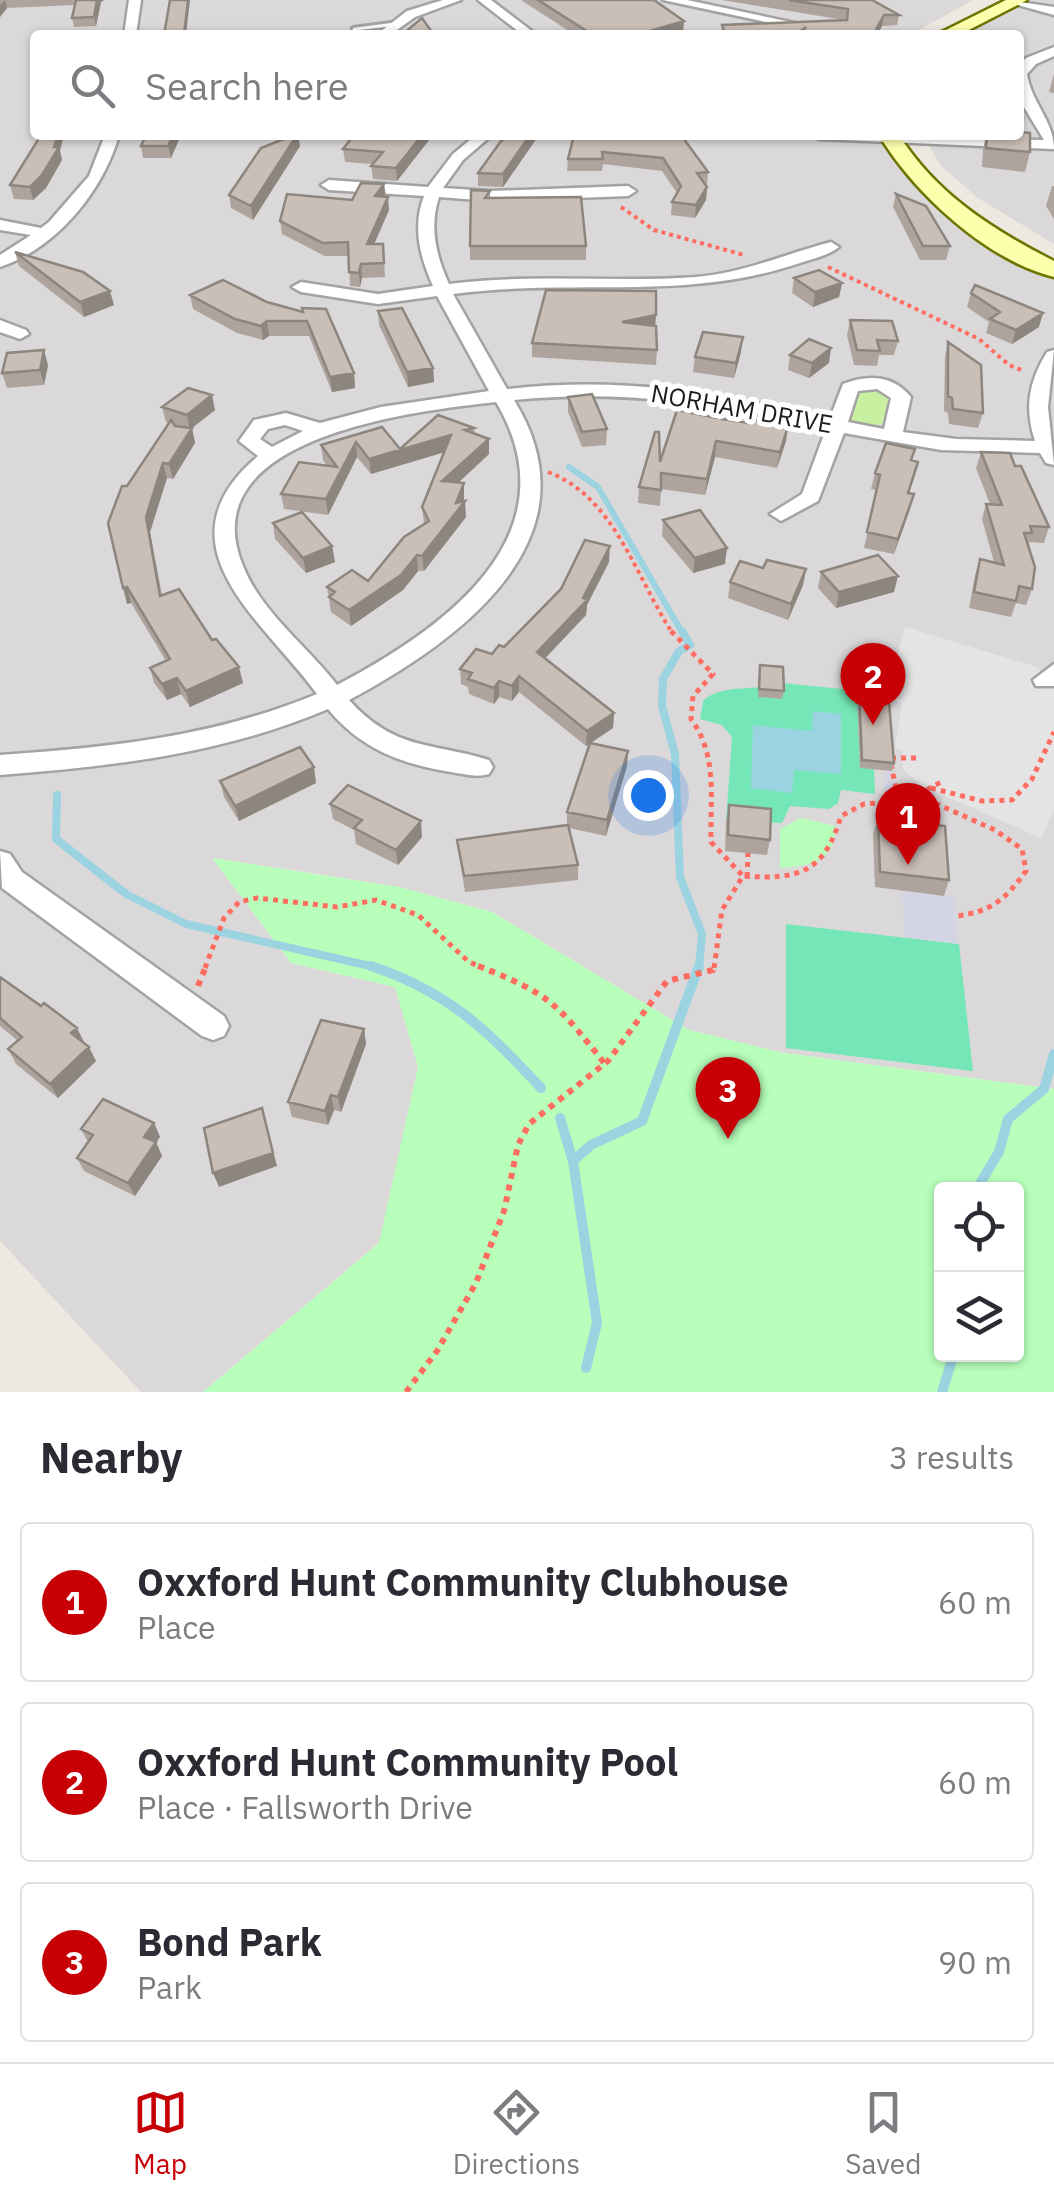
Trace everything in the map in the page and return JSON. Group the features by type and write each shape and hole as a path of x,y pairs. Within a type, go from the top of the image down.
{"street":[{"path":"131,30 136,0"},
{"path":"386,30 411,14 455,0"},
{"path":"484,0 524,30"},
{"path":"669,0 808,27"},
{"path":"926,29 986,0"},
{"path":"954,30 1016,0 1054,11"},
{"path":"696,21 709,10"},
{"path":"1024,69 1054,51"},
{"path":"1024,99 1054,145"},
{"path":"0,262 44,233 88,191 104,164 111,140"},
{"path":"1,770 197,743 336,697 411,658 470,609 497,578 523,528 530,470 524,436 442,291 424,246 424,222 435,192 458,157 479,140"},
{"path":"891,140 907,165 952,206 1010,246 1054,270"},
{"path":"916,140 929,162 964,195 1054,251"},
{"path":"976,140 1054,145"},
{"path":"329,185 519,196 628,191"},
{"path":"0,225 44,233"},
{"path":"301,287 365,298 515,282 696,282 774,267 831,247"},
{"path":"0,325 20,334"},
{"path":"1050,454 1039,424 1037,393 1054,356"},
{"path":"780,514 811,497 850,388 865,382 882,384 900,396 892,436"},
{"name":"NORHAM DRIVE","path":"480,767 422,757 385,744 360,728 263,614 234,572 224,539 228,509 244,480 272,456 320,430 381,414 504,399 640,390 892,436 1050,454"},
{"name":"NORHAM DRIVE","path":"272,456 249,442 261,424 286,419 320,430"},
{"path":"0,862 12,880 200,1018"}],"lane":[{"path":"355,30 364,26 386,30"}],"path":[{"path":"628,191 619,206 644,225 774,267"},
{"path":"808,256 979,339 1009,365 1032,374"},
{"path":"530,470 555,473 593,500 608,519 676,640 712,674 692,696 691,719 704,738 710,757 711,842 745,877"},
{"path":"931,788 986,802 1013,801 1030,790 1054,732"},
{"path":"909,838 902,800 892,790 891,756 916,758"},
{"path":"406,1392 424,1372 478,1280 504,1208 522,1137 553,1102 605,1064 629,1038 667,981 714,970 718,918 727,892 745,877 791,876 815,869 833,846 840,816 864,804 917,795 941,782"},
{"path":"917,795 995,830 1022,850 1026,871 1002,905 982,914 956,916"},
{"path":"745,877 748,853"},
{"path":"200,1018 224,918 239,902 257,898 338,907 376,900 418,915 469,962 533,987 555,1002 605,1064"}],"shaded area":[{"path":"0,0 973,0 919,30 30,30 30,140 882,140 912,183 953,218 1054,278 1054,1089 784,1053 689,1030 492,912 399,887 214,858 291,963 395,987 418,1067 381,1241 203,1392 141,1392 0,1241"},
{"path":"1031,0 1054,0 1054,244 978,198 941,166 926,140 1024,140 1024,30 968,30"},
{"path":"905,627 1034,666 1054,677 1054,809 1041,838 920,785 903,769 902,750 895,748 902,704 886,695"},
{"path":"885,770 892,772 901,790 923,787 934,791 938,818 926,828 899,837 897,804 884,801"},
{"path":"902,890 954,897 959,944 905,937"}],"green space":[{"path":"882,388 892,398 885,423 875,426 849,420 847,416 858,389"},
{"path":"782,683 862,691 857,696 860,767 874,769 875,794 841,790 838,803 829,809 790,806 782,823 726,821 732,737 722,725 700,719 703,701 719,692"},
{"path":"801,818 835,826 831,847 819,860 780,868 780,829"},
{"path":"212,858 399,887 492,912 689,1030 784,1053 1054,1089 1054,1392 203,1392 379,1243 418,1067 395,987 291,963"},
{"path":"786,924 959,944 973,1071 786,1048"}],"water":[{"path":"813,711 841,714 841,774 794,770 792,793 751,788 753,725 812,731"}],"building":[{"path":"76,0 97,0 94,17 72,18"},
{"path":"170,0 188,0 185,30 165,30"},
{"path":"538,0 654,0 684,21 654,30 585,30"},
{"path":"789,0 872,0 899,15 884,15 876,30 724,30 722,25 847,20 848,9"},
{"path":"422,18 430,30 408,30"},
{"path":"1024,132 1030,133 1030,152 986,148 987,140 1024,140"},
{"path":"38,140 56,140 54,147 59,147 30,187 10,185"},
{"path":"144,140 171,140 168,146 141,146"},
{"path":"294,140 251,206 229,195 261,148"},
{"path":"350,140 418,140 396,168 371,166 383,152 343,149"},
{"path":"527,140 503,174 478,173 501,141"},
{"path":"573,140 685,140 708,172 697,173 707,187 696,205 672,202 681,186 663,158 602,152 603,159 568,159"},
{"path":"361,183 384,184 375,196 388,197 367,244 383,244 384,263 361,264 359,273 349,272 348,242 323,243 280,221 287,194 352,200"},
{"path":"471,190 490,191 485,198 581,197 586,246 470,246"},
{"path":"896,194 926,206 950,246 923,246"},
{"path":"15,252 83,272 110,291 80,302"},
{"path":"819,270 842,283 815,292 794,278"},
{"path":"223,280 267,302 303,312 302,308 326,309 354,373 330,377 307,321 267,321 261,326 235,319 190,295"},
{"path":"975,285 1043,313 1016,330 990,319 1000,312 971,293"},
{"path":"546,290 656,291 656,315 622,322 656,326 657,350 532,343"},
{"path":"402,308 433,368 407,372 378,311"},
{"path":"850,320 892,321 898,341 877,340 880,351 857,350"},
{"path":"703,332 743,337 736,363 695,357"},
{"path":"809,339 831,348 812,363 790,355"},
{"path":"948,342 981,365 983,413 953,409 952,398 948,396"},
{"path":"44,350 40,370 2,373 7,353"},
{"path":"188,388 212,395 187,415 162,407"},
{"path":"592,394 607,429 582,432 568,397"},
{"path":"677,410 717,418 724,412 722,419 788,426 780,452 716,441 707,479 661,473 661,490 639,487 655,432 659,432 660,462"},
{"path":"438,415 474,428 465,430 489,439 442,481 464,483 456,503 465,501 422,556 417,555 401,575 349,610 329,597 335,592 327,587 352,570 368,581 404,537 429,521 422,507 451,435 369,459 356,442 326,499 281,494 299,462 337,467 321,445 382,427 400,449"},
{"path":"171,420 175,426 192,428 169,464 163,463 146,517 160,596 179,589 212,640 216,639 239,667 186,691 177,678 162,684 150,668 170,659 127,587 123,588 108,523 122,486 127,486"},
{"path":"886,443 915,449 911,460 918,462 908,493 914,494 898,539 867,532 880,475 875,473"},
{"path":"981,452 1010,453 1015,466 1021,466 1049,527 1030,526 1032,533 1024,533 1035,567 1032,589 1019,586 1016,601 974,592 980,559 1004,565 986,504 1002,505"},
{"path":"700,510 727,548 695,558 663,520"},
{"path":"302,512 332,546 303,558 273,523"},
{"path":"585,540 610,546 583,598 587,600 537,652 614,713 587,731 519,676 512,686 499,681 494,688 468,679 472,673 460,669 476,649 492,654 499,645 504,647 561,589"},
{"path":"878,555 898,576 839,592 821,572"},
{"path":"767,560 806,569 791,604 730,582 740,561 763,568"},
{"path":"760,665 783,667 784,691 759,689"},
{"path":"859,687 888,690 894,763 862,760"},
{"path":"590,743 628,751 607,820 567,812"},
{"path":"300,747 314,767 235,806 220,781"},
{"path":"348,785 421,821 396,850 354,828 362,820 330,804"},
{"path":"729,805 771,809 770,840 728,835"},
{"path":"878,818 945,826 949,880 880,872"},
{"path":"568,825 578,865 464,876 457,840"},
{"path":"0,977 77,1028 71,1033 89,1047 50,1084 8,1049 22,1037 0,1018"},
{"path":"321,1020 364,1029 338,1097 331,1095 325,1111 288,1102"},
{"path":"103,1099 154,1123 144,1137 156,1142 128,1183 77,1158 93,1135 81,1129"},
{"path":"262,1108 273,1153 213,1173 204,1128"}],"waterway":[{"path":"569,467 598,487 683,634"},
{"path":"682,631 690,645 679,651 663,679 662,706 675,754 680,877 702,934 699,968"},
{"path":"57,795 56,839 126,894 186,924 372,966"},
{"path":"372,966 379,968"},
{"path":"372,966 423,988 465,1015 541,1088"},
{"path":"573,1161 591,1145 642,1121 699,966"},
{"path":"981,1182 999,1152 1008,1119 1044,1089 1054,1054"},
{"path":"560,1118 573,1161"},
{"path":"573,1161 597,1323 586,1368"},
{"path":"942,1392 951,1362"}],"place":[{"name":"Oxxford Hunt Community Pool","path":"873,725"},
{"name":"Oxxford Hunt Community Clubhouse","path":"908,865"},
{"name":"Bond Park","path":"728,1139"}]}
